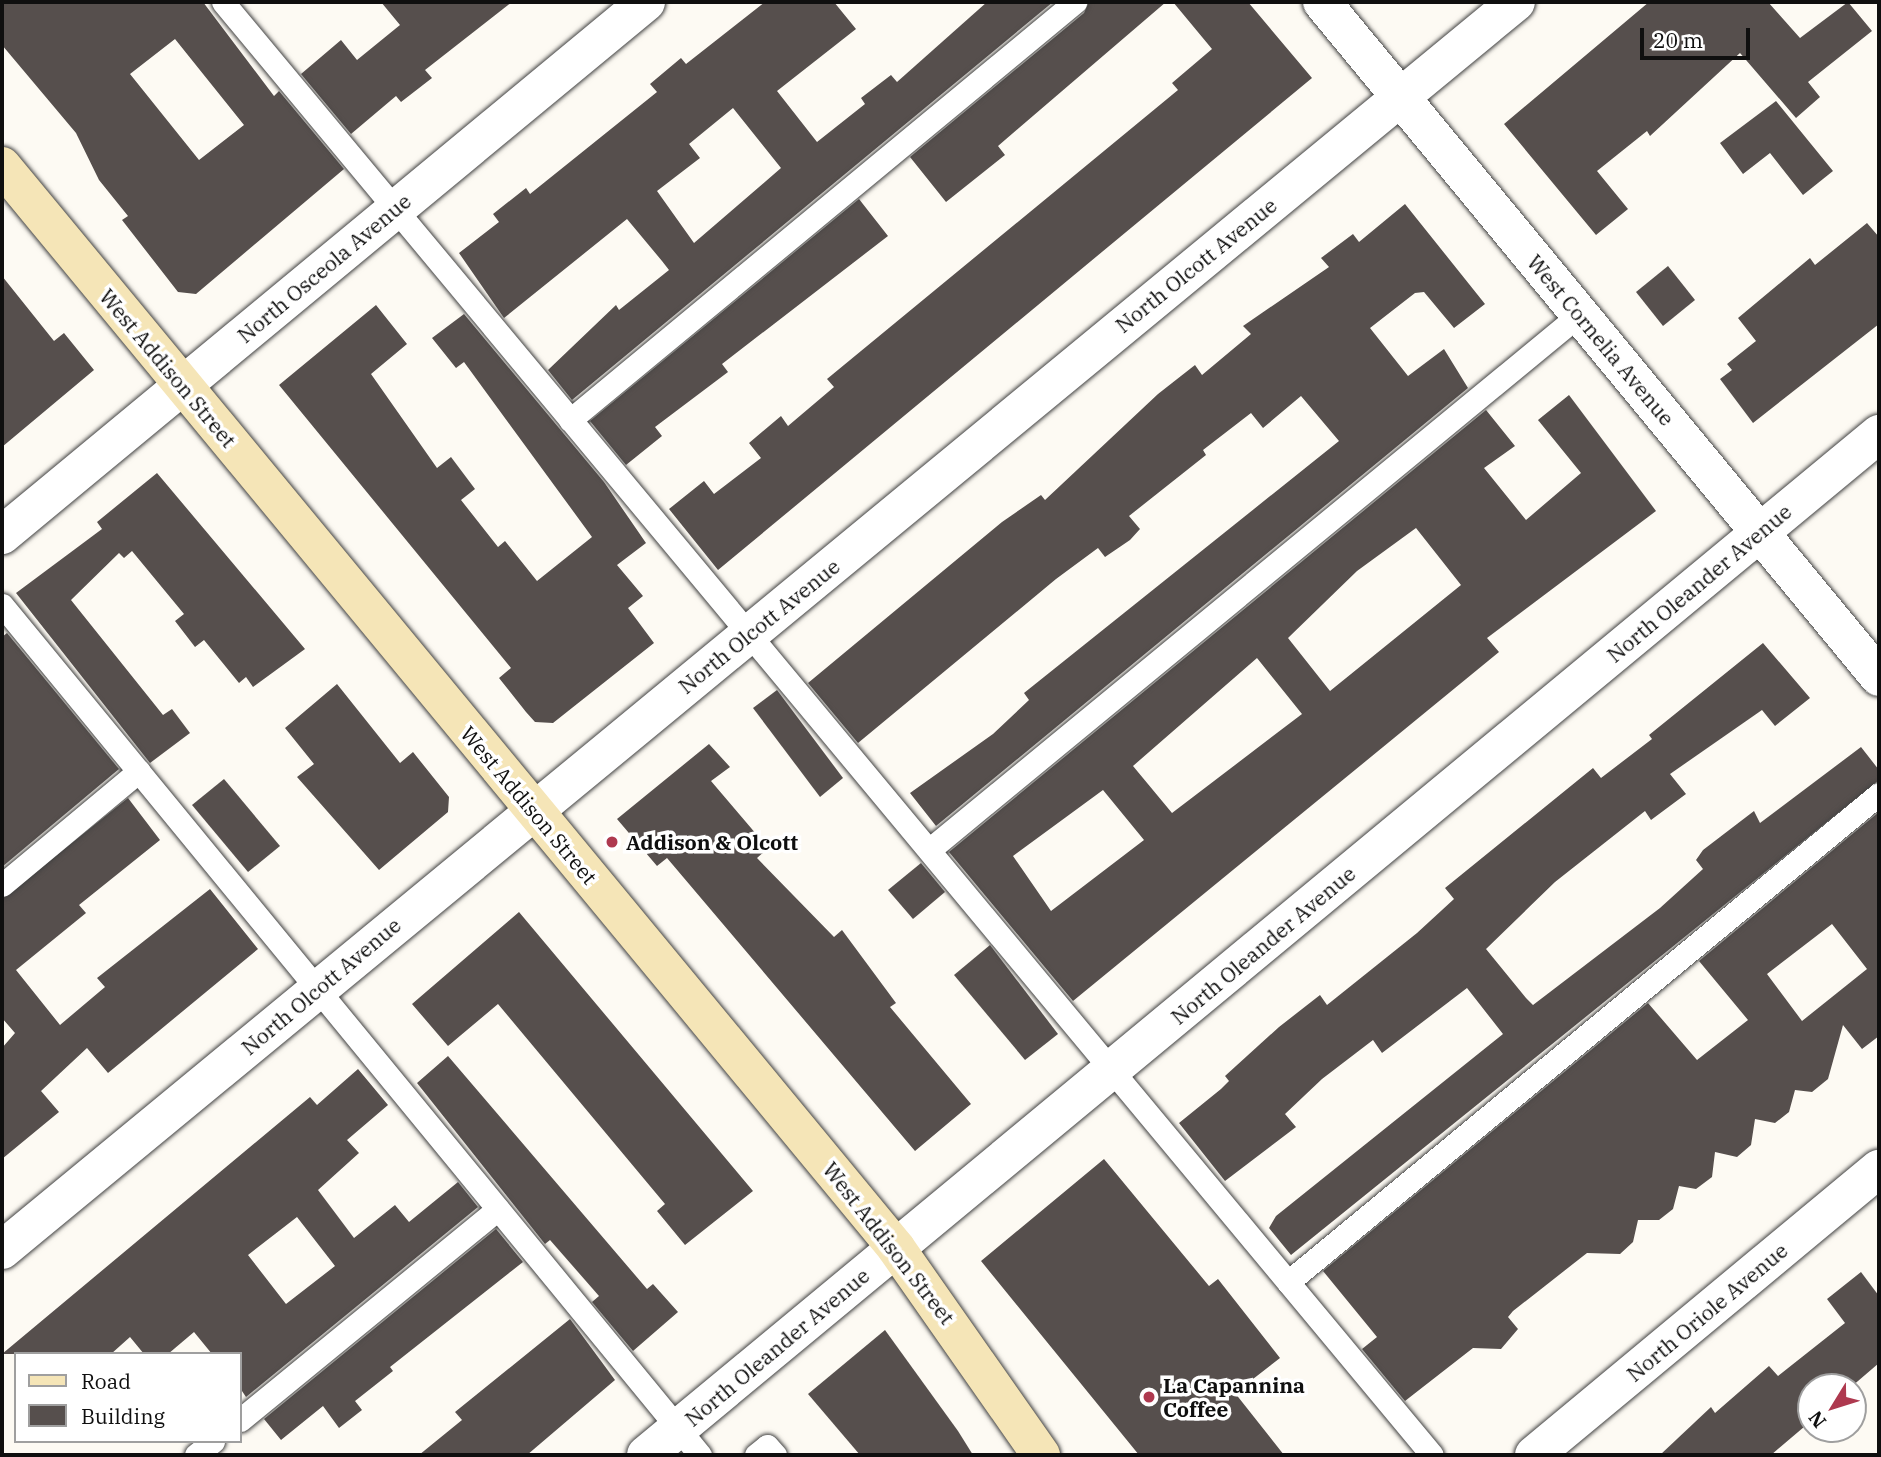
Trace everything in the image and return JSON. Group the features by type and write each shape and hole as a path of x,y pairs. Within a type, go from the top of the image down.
{"street":[{"name":"North Osceola Avenue","path":"2,535 646,2"},
{"name":"West Cornelia Avenue","path":"1322,2 1879,677"},
{"name":"North Olcott Avenue","path":"2,1250 1516,2"},
{"name":"West Addison Street","path":"2,166 896,1248 1041,1455"},
{"name":"North Oleander Avenue","path":"646,1455 689,1442 896,1248 1879,434"},
{"name":"North Oriole Avenue","path":"1534,1455 1879,1170"}],"lane":[{"path":"223,2 1432,1455"},
{"path":"570,420 1075,2"},
{"path":"929,850 1580,314"},
{"path":"2,605 689,1442"},
{"path":"2,884 139,771"},
{"path":"1288,1282 1879,794"},
{"path":"242,1418 498,1209"},
{"path":"196,1455 211,1443"},
{"path":"755,1455 767,1446 775,1455"}],"building":[{"path":"2,2 203,2 274,96 279,91 344,169 196,294 178,292 122,220 128,216 99,180 76,133 2,45","holes":["175,39 244,125 199,160 130,74"]},
{"path":"381,2 512,2 425,70 432,78 401,102 396,96 351,134 301,74 341,40 357,60 400,25"},
{"path":"765,2 834,2 856,29 777,91 817,142 865,104 861,98 891,75 897,82 987,2 1053,2 572,400 548,370 616,305 619,310 669,270 627,219 504,318 459,253 499,222 493,214 526,188 530,194 657,92 650,84 681,58 686,64","holes":["733,108 781,168 694,243 657,191 700,158 689,144"]},
{"path":"1089,2 1166,2 998,146 1005,155 946,202 910,157 1084,13"},
{"path":"1173,2 1248,2 1312,78 718,570 669,509 704,481 714,494 761,458 749,443 781,416 788,426 834,387 827,379 1178,90 1172,83 1212,49"},
{"path":"1649,2 1768,2 1800,38 1848,2 1872,31 1808,82 1820,97 1796,118 1740,53 1650,136 1647,131 1597,171 1628,209 1596,235 1504,124"},
{"path":"1776,101 1833,171 1803,195 1770,153 1743,174 1720,143"},
{"path":"859,199 888,236 722,364 728,372 655,427 662,436 626,465 590,421"},
{"path":"1405,204 1485,304 1454,328 1424,292 1415,293 1370,328 1408,376 1444,349 1468,388 936,826 910,793 993,734 1029,700 1024,693 1339,441 1301,396 1263,428 1251,413 1203,450 1206,455 1129,516 1140,529 1130,540 1105,557 1098,548 1056,579 858,743 808,683 1002,522 1041,495 1045,500 1158,394 1195,365 1202,375 1251,334 1243,326 1329,267 1321,258 1353,234 1359,242"},
{"path":"1867,223 1879,237 1879,324 1753,423 1720,379 1732,370 1727,364 1756,341 1738,318 1810,258 1815,265"},
{"path":"1668,266 1695,300 1663,326 1636,292"},
{"path":"2,276 54,341 64,333 94,370 2,447"},
{"path":"376,305 407,344 371,374 437,468 451,457 475,489 461,500 498,547 505,541 537,581 592,537 464,362 456,368 432,338 464,314 604,482 646,543 617,565 643,596 628,608 654,643 553,723 535,722 526,712 499,678 511,668 279,385"},
{"path":"1569,395 1656,511 1487,638 1499,652 1073,1001 949,852 1486,410 1515,446 1484,468 1526,520 1581,473 1538,420","holes":["1416,528 1461,585 1330,691 1288,638 1357,571","1257,658 1302,714 1172,813 1133,766","1103,790 1144,840 1051,911 1013,856"]},
{"path":"157,473 305,649 253,687 246,677 239,683 204,640 195,647 175,621 184,614 132,551 124,558 119,553 71,600 163,715 172,709 190,733 150,763 16,593 102,529 97,522"},
{"path":"7,633 119,769 2,867 2,637"},
{"path":"1763,643 1810,698 1775,726 1762,710 1670,774 1686,794 1651,820 1645,811 1555,882 1486,949 1526,998 1533,1005 1660,908 1703,869 1696,860 1703,850 1754,811 1760,823 1861,747 1879,770 1879,780 1291,1255 1269,1228 1276,1216 1503,1034 1467,988 1382,1053 1373,1040 1322,1079 1285,1114 1296,1127 1225,1181 1179,1123 1221,1089 1229,1081 1225,1076 1279,1027 1320,995 1327,1005 1417,933 1454,899 1445,888 1593,768 1601,778 1652,739 1649,735"},
{"path":"337,684 400,763 413,752 449,797 448,812 379,870 297,777 314,764 285,728"},
{"path":"777,690 843,778 820,797 753,708"},
{"path":"709,744 730,767 711,781 768,848 757,858 834,937 842,930 896,1003 890,1007 971,1104 915,1151 667,858 657,866 617,819"},
{"path":"224,779 280,846 248,872 192,805"},
{"path":"128,798 160,840 79,905 86,913 16,970 60,1025 105,987 97,978 210,889 258,949 108,1073 87,1048 41,1091 59,1112 2,1159 2,1048 15,1033 2,1018 2,899"},
{"path":"1879,812 1879,1036 1862,1049 1843,1025 1828,1079 1812,1092 1795,1090 1789,1112 1775,1123 1755,1119 1751,1145 1737,1157 1715,1152 1712,1177 1696,1189 1679,1186 1673,1209 1659,1220 1638,1220 1633,1242 1620,1254 1587,1253 1513,1311 1508,1317 1518,1329 1501,1349 1473,1348 1405,1401 1362,1349 1377,1337 1323,1271 1648,1003 1697,1060 1748,1020 1699,961","holes":["1832,924 1867,969 1802,1021 1767,974"]},
{"path":"921,863 945,892 913,919 888,890"},
{"path":"519,912 753,1191 685,1245 657,1211 665,1204 498,1004 448,1046 412,1004"},
{"path":"990,945 1058,1034 1025,1060 954,975"},
{"path":"448,1056 647,1289 653,1284 678,1312 633,1351 592,1302 599,1296 550,1240 545,1244 417,1083"},
{"path":"358,1069 388,1105 347,1140 359,1153 318,1190 354,1238 395,1205 409,1222 458,1182 478,1207 246,1397 242,1391 242,1352 210,1352 194,1332 170,1352 142,1352 130,1337 113,1352 2,1354 310,1097 317,1105","holes":["297,1217 335,1266 286,1304 248,1255"]},
{"path":"1104,1159 1209,1286 1218,1279 1280,1358 1235,1393 1284,1455 1139,1455 981,1261"},
{"path":"496,1229 523,1262 390,1367 393,1371 355,1401 362,1410 339,1428 323,1406 281,1440 264,1419"},
{"path":"1861,1272 1879,1296 1879,1363 1867,1373 1797,1373 1797,1433 1771,1455 1660,1455 1711,1407 1715,1413 1769,1366 1778,1376 1845,1323 1827,1299"},
{"path":"570,1319 615,1380 527,1455 419,1455 462,1420 455,1412"},
{"path":"885,1330 973,1455 860,1455 808,1394"}],"place":[{"name":"Addison & Olcott","path":"612,842"},
{"name":"La Capannina Coffee","path":"1149,1397"}]}
